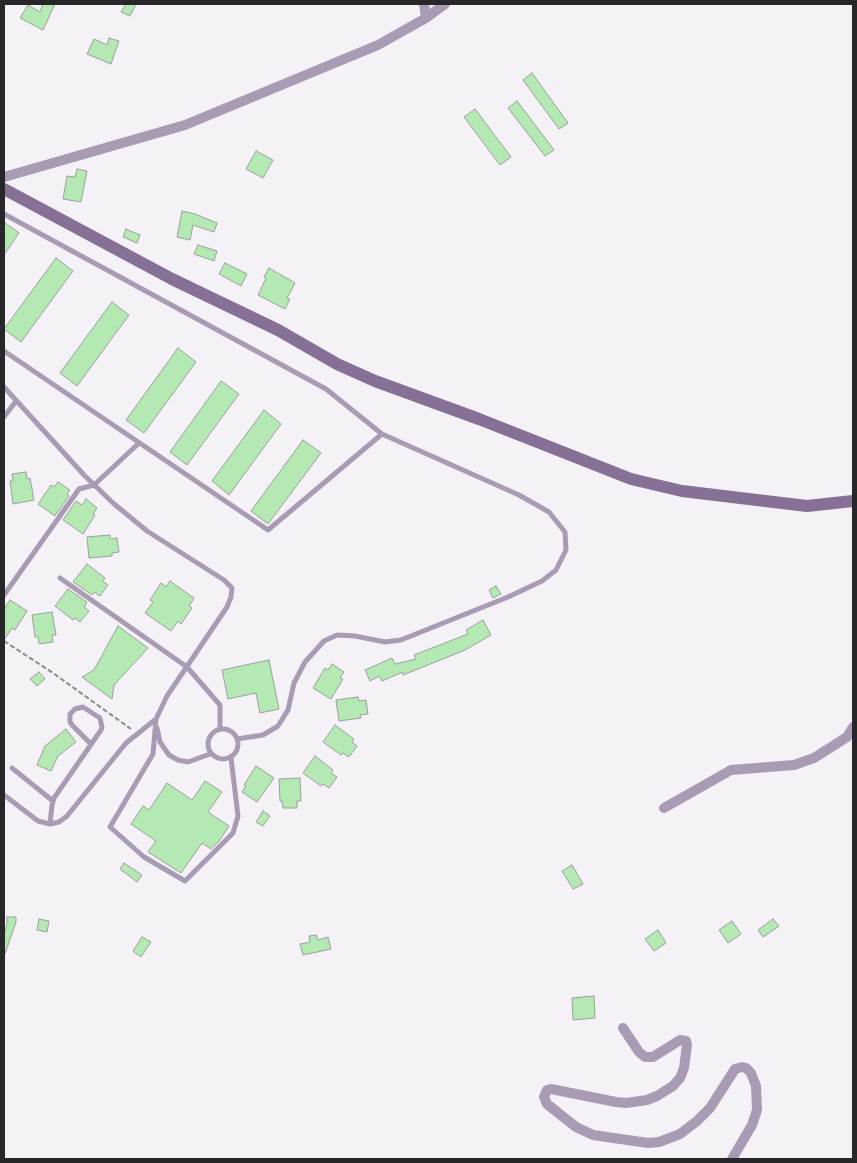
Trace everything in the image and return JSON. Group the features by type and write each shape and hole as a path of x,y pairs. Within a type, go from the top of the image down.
{"main road":[{"path":"4,189 172,279 278,330 337,364 375,382 479,419 613,472 682,491 746,500 807,506 853,501"}],"street":[{"path":"424,4 426,18"},
{"path":"4,177 185,125 378,45 426,18 445,4"},
{"path":"664,808 731,770 794,765 814,758 847,737 853,728"},
{"path":"623,1028 639,1052 645,1057 653,1057 680,1040 686,1041 684,1068 680,1078 673,1086 647,1100 626,1103 551,1089 547,1090 544,1097 546,1104 576,1127 593,1135 648,1143 659,1142 680,1134 697,1121 710,1108 736,1069 746,1068 751,1073 756,1086 758,1094 757,1110 752,1125 732,1159"}],"lane":[{"path":"4,214 326,389 382,434 519,495 549,512 565,532 566,550 556,570 542,581 508,597 402,640 385,642 355,636 337,635 324,641 305,662 294,683 288,710 278,726 263,735 238,739"},
{"path":"4,351 268,530 382,434"},
{"path":"4,387 94,485 147,531 224,580 232,588 227,607 167,696 156,719 153,754 110,827 144,857 185,881 233,833 238,816 231,758"},
{"path":"4,417 16,401"},
{"path":"4,596 79,489 94,485 139,443"},
{"path":"60,578 187,667 220,705 220,729"},
{"path":"50,824 53,801 101,730 102,721 83,707 75,709 70,714 70,722 91,744"},
{"path":"4,795 38,821 50,824 59,822 67,816 126,744 156,719"},
{"path":"156,719 160,742 169,755 178,760 188,762 210,754"},
{"path":"220,729 231,731 238,739 237,750 231,758 221,760 210,754 208,738 220,729"},
{"path":"12,768 53,801"}],"path":[{"path":"4,641 53,673 137,733"}],"building":[{"path":"43,4 55,4 43,30 20,18 28,5 40,12"},
{"path":"126,4 136,4 130,16 121,12"},
{"path":"109,38 119,41 111,64 87,54 94,39 107,45"},
{"path":"532,73 568,123 559,129 523,80"},
{"path":"517,101 554,150 545,156 508,108"},
{"path":"475,109 511,157 500,165 464,117"},
{"path":"256,151 273,160 263,178 246,169"},
{"path":"77,169 87,171 81,202 63,199 67,176 75,177"},
{"path":"182,211 217,223 214,232 193,225 190,240 177,237"},
{"path":"4,222 19,233 4,255"},
{"path":"126,229 140,235 137,243 123,237"},
{"path":"198,245 217,251 214,261 194,254"},
{"path":"56,258 73,271 21,342 4,329"},
{"path":"225,263 247,274 241,286 219,274"},
{"path":"269,268 295,283 287,298 290,299 285,309 258,295"},
{"path":"112,302 129,315 77,386 60,373"},
{"path":"178,348 196,362 144,433 126,420"},
{"path":"221,381 239,394 187,465 170,452"},
{"path":"264,410 281,424 229,495 212,481"},
{"path":"303,440 321,453 268,524 251,511"},
{"path":"26,472 27,479 30,478 34,500 13,504 10,481 13,481 12,474"},
{"path":"58,482 70,490 67,494 69,496 55,516 38,504 51,485 54,487"},
{"path":"86,499 97,508 93,514 95,515 83,534 63,520 76,501 82,505"},
{"path":"110,535 110,539 117,538 119,552 112,553 112,556 89,558 87,537"},
{"path":"87,564 105,578 103,581 108,585 100,596 94,592 92,595 73,582"},
{"path":"170,581 194,598 189,606 192,608 181,624 178,621 171,631 145,613 153,602 150,600 161,583 166,587"},
{"path":"496,586 501,594 493,598 489,590"},
{"path":"68,589 87,602 84,607 89,611 80,622 75,618 73,620 55,606"},
{"path":"10,600 27,611 15,630 12,628 4,640 4,609"},
{"path":"52,612 56,635 52,635 53,642 39,644 38,637 35,637 32,615"},
{"path":"483,620 491,635 465,650 403,675 403,672 382,681 379,676 370,681 365,670 392,658 395,664 416,659 414,655 468,634 466,630"},
{"path":"118,626 148,648 114,685 112,699 82,677 94,670"},
{"path":"269,660 279,709 260,713 256,693 228,699 222,670"},
{"path":"332,664 344,672 340,678 343,679 331,699 313,688 325,668 328,670"},
{"path":"39,672 45,679 37,686 30,679"},
{"path":"358,697 359,701 366,700 368,714 360,715 361,718 339,721 336,700"},
{"path":"335,725 354,739 352,742 357,746 349,757 343,753 341,755 323,742"},
{"path":"66,729 76,742 58,756 51,771 37,765 45,746"},
{"path":"315,756 333,770 331,773 337,777 329,788 323,784 321,786 303,773"},
{"path":"256,766 274,778 257,802 242,792 246,786 244,785"},
{"path":"300,778 301,801 297,801 297,808 283,808 282,801 280,801 279,779"},
{"path":"205,781 222,792 208,812 229,826 220,840 211,849 202,843 181,873 148,852 156,841 131,824 143,806 149,810 167,783 192,800"},
{"path":"263,811 270,816 263,826 256,822"},
{"path":"124,863 142,875 137,882 120,869"},
{"path":"572,865 583,884 573,889 562,871"},
{"path":"7,917 16,917 16,922 5,954 4,934"},
{"path":"39,919 49,921 47,932 37,930"},
{"path":"773,919 779,926 763,937 758,930"},
{"path":"732,921 741,934 728,943 719,930"},
{"path":"658,930 666,943 654,951 645,939"},
{"path":"316,935 318,940 328,937 331,949 303,955 300,944 310,942 309,936"},
{"path":"142,937 151,942 141,957 133,951"},
{"path":"594,996 595,1018 573,1020 572,998"}]}
